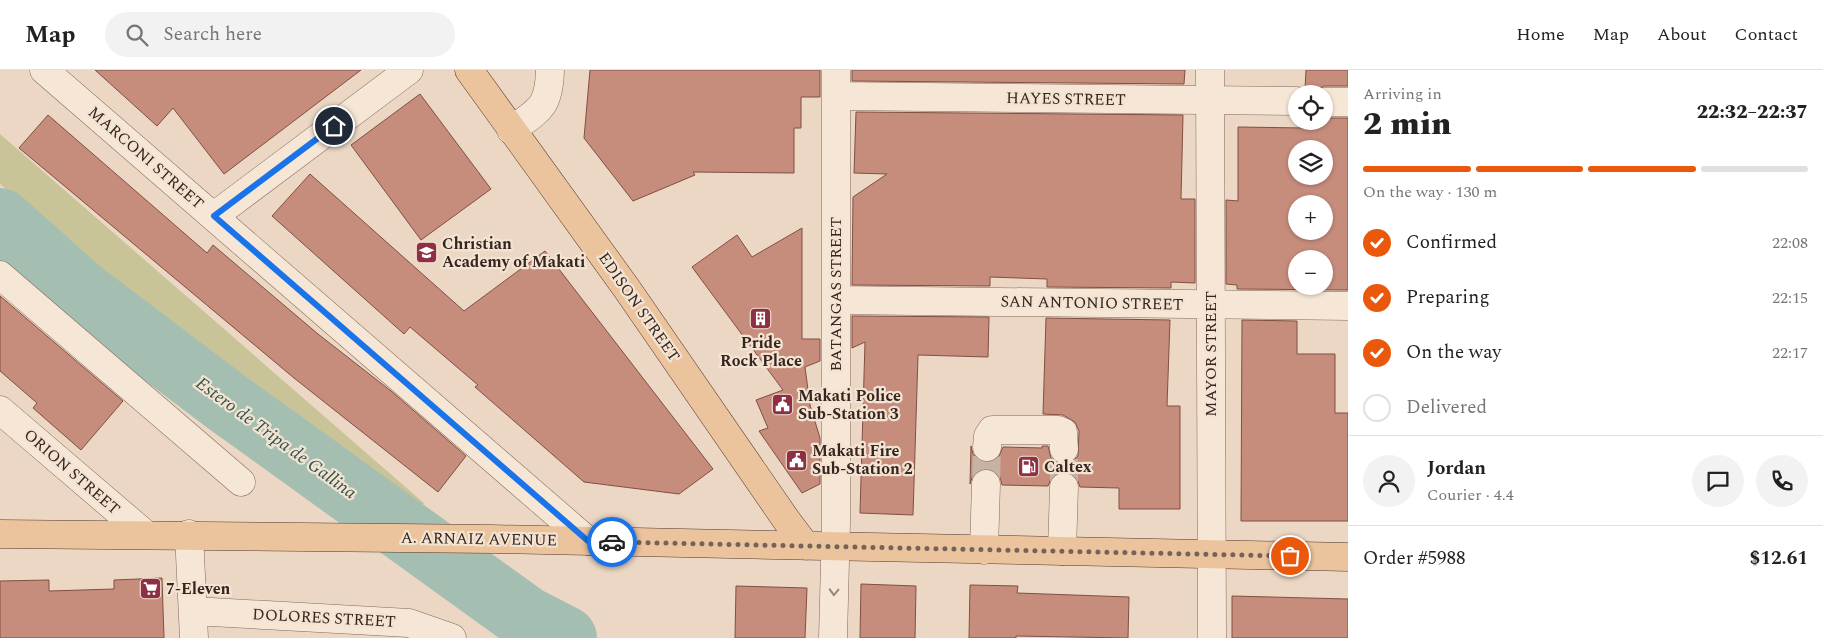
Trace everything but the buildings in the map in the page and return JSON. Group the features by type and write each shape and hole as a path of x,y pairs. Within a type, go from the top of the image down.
{"main road":[{"name":"EDISON STREET","path":"469,70 627,289 787,522 806,546"},
{"name":"A. ARNAIZ AVENUE","path":"0,534 190,534 492,539 1348,557"}],"street":[{"name":"MARCONI STREET","path":"44,70 588,541"},
{"path":"214,216 409,70"},
{"path":"511,130 535,114 544,103 549,90 550,70"},
{"name":"MAYOR STREET","path":"1210,70 1212,638"},
{"name":"HAYES STREET","path":"836,83 1210,100 1288,101"},
{"name":"BATANGAS STREET","path":"833,638 835,547 836,83"},
{"path":"1333,102 1348,102"},
{"path":"0,275 241,482"},
{"name":"SAN ANTONIO STREET","path":"836,300 1348,306"},
{"name":"ORION STREET","path":"0,410 144,534"},
{"path":"987,447 989,432 992,430 1058,430 1063,432 1064,449"},
{"path":"984,550 986,484"},
{"path":"1062,551 1064,487"},
{"path":"190,534 194,638"},
{"name":"DOLORES STREET","path":"193,610 409,623 452,638"}],"shaded area":[{"path":"0,134 425,504 388,504 212,363 0,184"}],"waterway":[{"name":"Estero de Tripa de Gallina","path":"0,220 81,292 225,401 526,618 565,638"}],"tunnel":[{"path":"986,484 987,447"},
{"path":"1064,449 1064,487"}],"way so far":[{"path":"612,542 1290,556"}],"place":[{"name":"Christian Academy of Makati","path":"426,253"},
{"name":"Pride Rock Place","path":"761,319"},
{"name":"Makati Police Sub-Station 3","path":"782,405"},
{"name":"Makati Fire Sub-Station 2","path":"796,460"},
{"name":"Caltex","path":"1028,467"},
{"name":"7-Eleven","path":"150,589"}],"route":[{"path":"334,126 214,216 588,541 612,542"}]}
